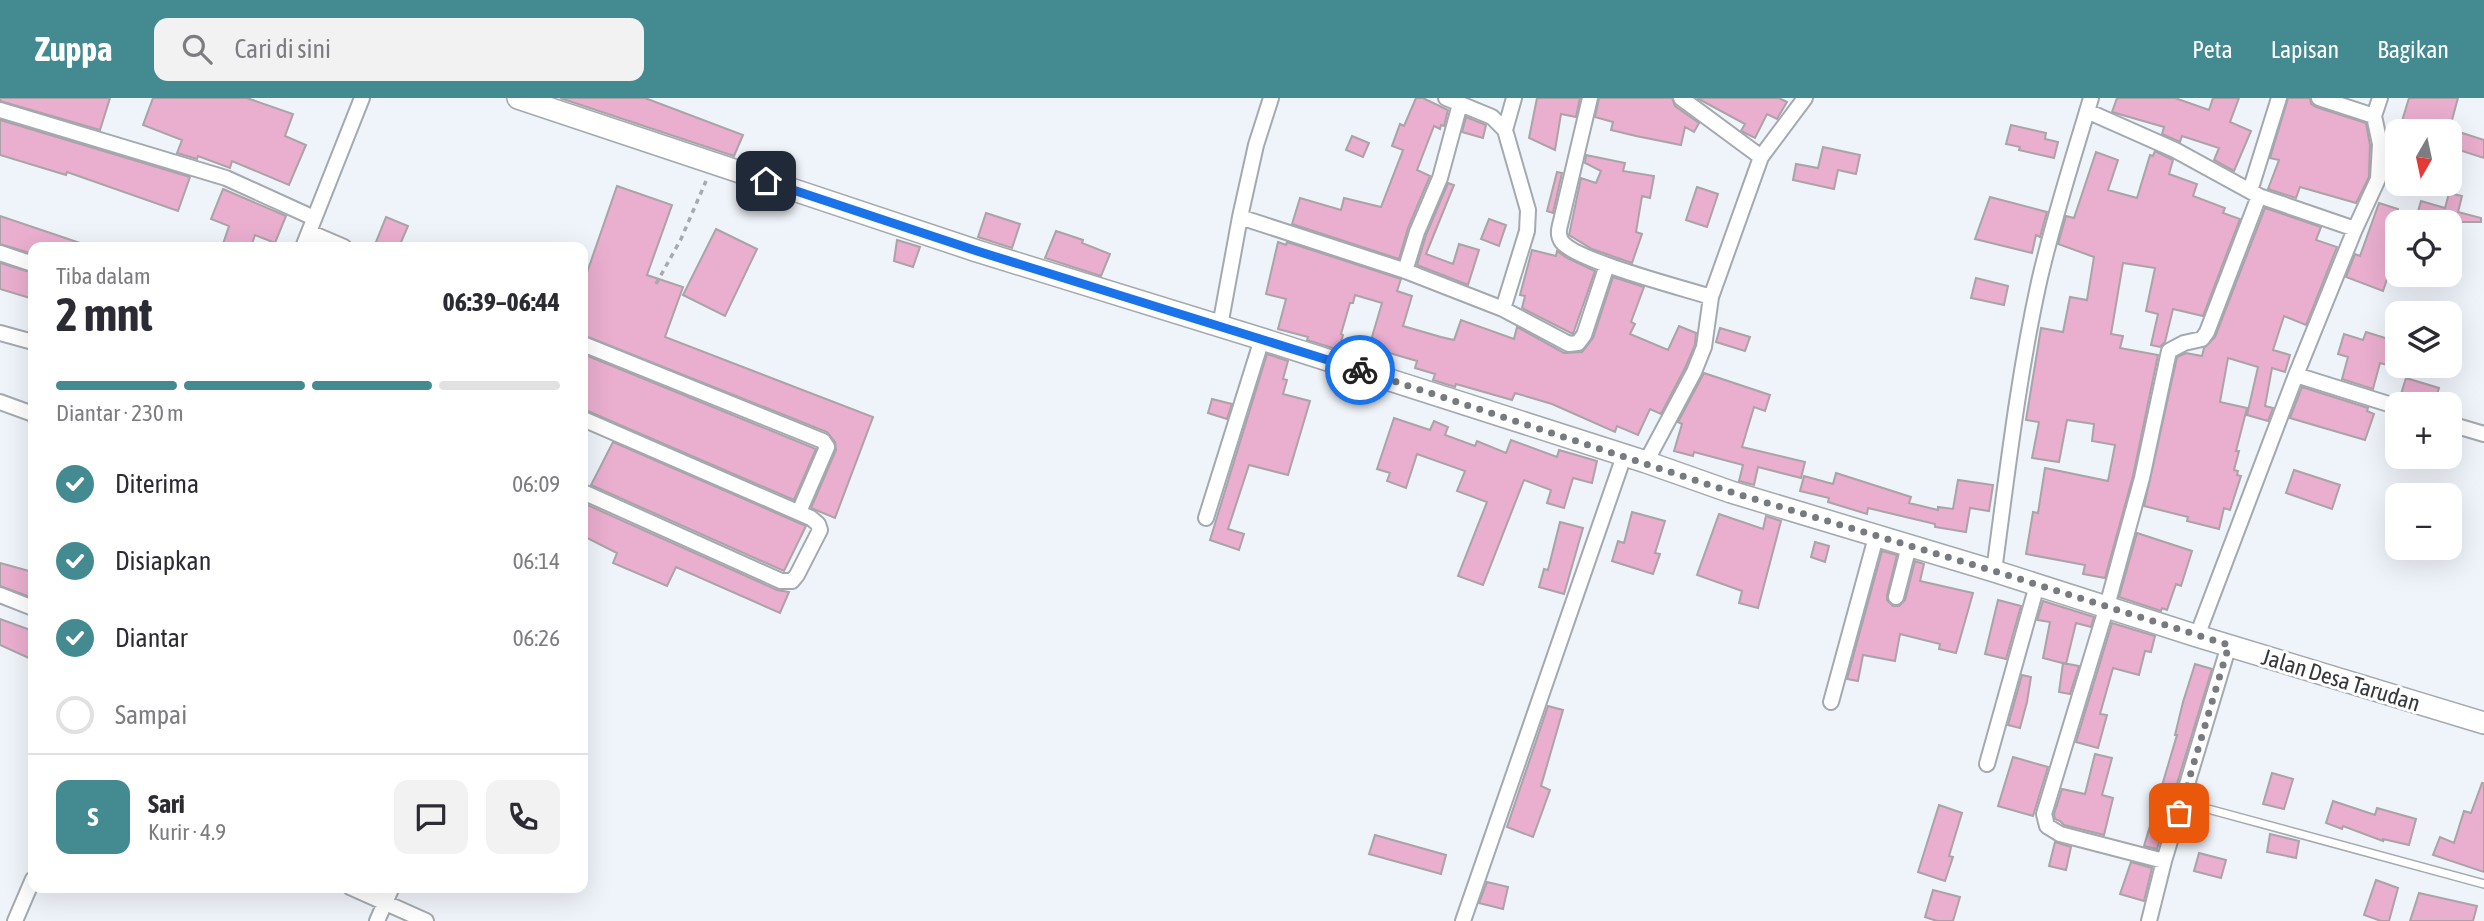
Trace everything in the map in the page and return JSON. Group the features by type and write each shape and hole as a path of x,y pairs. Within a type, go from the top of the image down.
{"street":[{"path":"305,242 362,98"},
{"name":"Jalan Desa Tarudan","path":"517,98 977,251 1262,339 1646,462 1731,492 2484,723"},
{"path":"1220,326 1262,122 1271,98"},
{"path":"1505,130 1514,98"},
{"path":"1590,98 1558,233 1561,241 1607,265 1711,297"},
{"path":"1681,98 1761,157"},
{"path":"1646,462 1694,372 1704,347 1711,297 1761,157 1805,98"},
{"path":"2164,860 2060,834 2046,823 2044,814 2107,606 2142,478 2169,351 2184,343 2202,339 2207,332 2254,194 2279,98"},
{"path":"2319,98 2374,116"},
{"path":"2197,636 2296,374 2378,178 2380,144 2374,116 2380,98"},
{"path":"1405,271 1417,232 1440,178 1453,101 1492,117 1505,130 1528,210 1529,223 1503,309"},
{"path":"1994,571 2039,284 2053,225 2089,104 2254,194 2355,229"},
{"path":"0,110 226,178 312,225 337,242"},
{"path":"1242,217 1405,271 1503,309 1569,344 1574,344 1584,335 1607,265"},
{"path":"0,253 28,262"},
{"path":"0,333 28,341"},
{"path":"1206,518 1262,339"},
{"path":"588,346 823,442 827,447 799,512"},
{"path":"2296,374 2385,403"},
{"path":"0,402 28,412"},
{"path":"588,421 799,512 816,521 820,530 797,575 792,581 781,581 588,494"},
{"path":"2462,428 2484,435"},
{"path":"1463,921 1624,456"},
{"path":"1831,702 1876,537"},
{"path":"1896,597 1909,546"},
{"path":"1987,764 2037,585"},
{"path":"0,596 28,606"},
{"path":"2149,921 2164,860 2229,645"},
{"path":"15,921 28,891"},
{"path":"362,893 426,921"},
{"path":"377,921 389,893"}],"lane":[{"path":"2208,809 2484,884"}],"path":[{"path":"656,284 681,239 713,163"}],"building":[{"path":"0,98 110,98 100,130 0,101"},
{"path":"153,98 247,98 293,114 285,136 306,145 289,185 232,161 230,168 198,156 197,159 177,153 182,140 143,125"},
{"path":"560,98 645,98 743,135 734,156"},
{"path":"1416,98 1423,98 1448,110 1444,126 1441,125 1440,129 1434,126 1417,170 1430,176 1408,228 1399,259 1292,224 1300,198 1341,210 1344,198 1381,207 1403,150 1392,146 1400,124 1404,126"},
{"path":"1537,98 1580,98 1576,117 1561,114 1555,150 1529,138"},
{"path":"1599,98 1672,98 1675,106 1699,123 1694,132 1685,127 1681,145 1611,130 1613,122 1595,117"},
{"path":"1697,98 1779,98 1787,102 1777,119 1767,114 1755,138 1741,131 1745,124"},
{"path":"2117,98 2175,98 2209,110 2213,98 2239,98 2230,122 2251,131 2234,171 2214,160 2219,148 2182,136 2180,142 2162,134 2164,127 2112,112"},
{"path":"2288,98 2310,98 2311,104 2316,107 2366,123 2370,145 2369,177 2356,203 2300,187 2296,198 2268,189 2279,160 2270,158"},
{"path":"2409,98 2458,98 2452,119 2403,119"},
{"path":"1466,117 1486,125 1483,138 1462,132"},
{"path":"0,120 190,177 178,211 67,172 66,175 0,155"},
{"path":"2011,125 2046,133 2045,139 2058,142 2054,158 2019,150 2020,147 2006,144"},
{"path":"2462,133 2484,140 2484,158 2462,151"},
{"path":"1352,136 1369,143 1363,157 1346,150"},
{"path":"1823,147 1860,155 1856,174 1838,170 1834,189 1793,180 1796,164 1818,168"},
{"path":"2155,151 2173,160 2169,174 2197,184 2193,196 2225,208 2223,213 2240,219 2203,316 2173,309 2165,342 2160,347 2151,345 2158,314 2146,311 2155,268 2123,263 2111,334 2123,336 2120,348 2158,355 2133,476 2105,578 2083,574 2085,565 2026,554 2033,512 2038,513 2045,468 2108,481 2115,445 2092,441 2094,424 2067,420 2059,462 2032,458 2039,422 2026,420 2041,328 2063,332 2070,297 2087,300 2094,257 2058,244 2066,216 2074,218 2096,152 2118,160 2108,190 2137,198 2150,155 2153,156"},
{"path":"1586,155 1625,163 1623,171 1654,176 1650,198 1642,196 1636,232 1642,234 1632,263 1592,249 1569,235 1581,178 1596,183 1601,171 1585,163"},
{"path":"1557,172 1562,173 1553,213 1547,211"},
{"path":"1448,183 1454,185 1426,254 1453,264 1459,244 1479,250 1468,285 1417,265 1426,235"},
{"path":"617,186 672,205 647,275 683,287 665,337 873,417 835,518 811,508 836,450 835,442 827,432 588,337 588,270"},
{"path":"1697,187 1718,194 1707,227 1686,220"},
{"path":"223,189 286,216 275,242 255,235 253,242 224,242 229,226 211,219"},
{"path":"2448,196 2462,196 2458,210 2418,210 2421,201 2445,208"},
{"path":"1990,197 2047,212 2040,237 2036,235 2032,253 1975,239"},
{"path":"2379,203 2398,209 2385,210 2383,291 2346,277 2355,254 2360,256"},
{"path":"2265,208 2321,227 2316,240 2337,247 2306,325 2284,316 2273,350 2290,355 2285,372 2272,368 2265,406 2273,408 2268,421 2247,415 2258,367 2228,358 2220,402 2247,408 2234,470 2241,476 2230,510 2224,508 2219,529 2187,521 2188,517 2144,506 2177,357 2186,353 2202,356 2204,348 2215,337"},
{"path":"986,213 1020,224 1012,248 978,237"},
{"path":"2462,213 2481,218 2481,222 2462,222"},
{"path":"0,216 77,242 28,242 28,252 0,244"},
{"path":"386,217 408,226 401,242 376,242"},
{"path":"1489,219 1506,225 1499,246 1481,239"},
{"path":"716,229 757,249 725,316 683,295"},
{"path":"1056,231 1083,240 1082,243 1110,254 1101,276 1045,258"},
{"path":"897,240 920,247 913,267 894,261"},
{"path":"1278,242 1286,245 1287,242 1401,279 1397,291 1412,296 1403,326 1441,337 1454,340 1461,320 1514,339 1517,327 1564,353 1582,352 1593,338 1613,277 1644,287 1631,322 1635,324 1630,334 1668,350 1679,326 1696,333 1695,345 1661,414 1650,409 1638,435 1617,426 1615,432 1552,404 1515,393 1512,400 1433,380 1435,374 1415,368 1417,361 1369,347 1382,303 1355,295 1353,303 1350,303 1339,350 1307,340 1308,337 1278,329 1286,299 1266,294"},
{"path":"1532,250 1556,256 1557,251 1595,271 1573,334 1522,308 1525,296 1520,295"},
{"path":"0,263 28,271 28,297 0,289"},
{"path":"1976,278 2008,286 2004,305 1971,298"},
{"path":"1720,328 1750,337 1745,351 1716,342"},
{"path":"2366,332 2385,338 2385,364 2380,363 2373,389 2342,379 2348,357 2338,354 2344,334 2363,340"},
{"path":"1267,354 1288,361 1283,379 1287,380 1283,394 1310,401 1288,475 1249,465 1228,529 1244,534 1239,550 1210,540"},
{"path":"588,356 816,449 794,500 588,411"},
{"path":"1704,373 1770,395 1765,411 1754,407 1742,447 1805,462 1801,478 1758,467 1754,485 1739,481 1743,465 1694,452 1693,456 1674,451 1682,424 1678,422"},
{"path":"2406,378 2439,388 2438,392 2402,392"},
{"path":"2302,387 2368,408 2367,411 2374,414 2365,440 2290,418"},
{"path":"1212,399 1232,404 1227,419 1208,413"},
{"path":"1394,418 1430,430 1434,421 1448,427 1445,435 1475,446 1477,441 1506,453 1511,440 1557,457 1559,450 1597,461 1592,483 1573,478 1564,508 1547,503 1551,490 1524,480 1483,585 1458,576 1487,502 1457,491 1465,471 1417,454 1406,488 1387,481 1390,473 1377,469"},
{"path":"613,442 806,526 784,571 591,485"},
{"path":"2294,470 2340,485 2332,509 2286,493"},
{"path":"1836,473 1911,497 1909,503 1938,510 1938,507 1953,509 1958,480 1993,485 1989,511 1970,508 1966,532 1935,527 1935,524 1868,508 1867,514 1828,502 1829,498 1800,491 1804,476 1833,484"},
{"path":"588,505 777,590 789,592 780,613 676,567 667,586 613,563 617,553 588,538"},
{"path":"1632,512 1665,521 1655,553 1660,554 1653,574 1612,561 1618,541 1624,543"},
{"path":"1719,514 1763,529 1766,516 1781,521 1758,608 1739,603 1742,591 1697,575"},
{"path":"1560,522 1583,528 1564,594 1539,587 1544,569 1548,570"},
{"path":"2137,533 2192,551 2181,586 2176,584 2167,610 2162,608 2161,611 2119,597"},
{"path":"1815,542 1829,546 1825,562 1811,557"},
{"path":"1882,551 1897,555 1887,595 1887,600 1893,606 1899,606 1905,600 1915,561 1924,564 1920,581 1973,593 1956,653 1939,649 1940,644 1900,634 1895,661 1863,655 1858,681 1847,679"},
{"path":"0,563 28,571 28,596 0,586"},
{"path":"1998,600 2021,606 2006,659 1985,654"},
{"path":"2043,601 2094,617 2091,627 2076,623 2066,664 2043,658 2050,622 2037,620"},
{"path":"0,619 28,629 28,658 0,645"},
{"path":"2112,623 2155,636 2151,652 2145,651 2139,675 2113,668 2100,714 2107,715 2098,748 2076,742"},
{"path":"2063,663 2079,666 2070,694 2059,692"},
{"path":"2195,664 2212,669 2157,849 2144,846 2177,735 2183,702"},
{"path":"2022,675 2031,677 2020,728 2008,725"},
{"path":"1548,706 1563,710 1541,786 1550,790 1533,837 1507,827"},
{"path":"2095,754 2112,758 2102,795 2113,798 2104,835 2064,825 2055,819 2054,814 2062,789 2085,794"},
{"path":"2013,757 2048,767 2033,816 1998,806"},
{"path":"2272,773 2293,779 2284,809 2263,804"},
{"path":"2482,783 2484,872 2433,855 2440,837 2454,843 2464,811 2471,813"},
{"path":"2333,801 2375,815 2377,808 2416,819 2409,845 2383,841 2343,826 2342,829 2326,823"},
{"path":"1939,805 1962,813 1949,856 1953,857 1945,881 1918,872"},
{"path":"2270,834 2299,841 2296,858 2267,852"},
{"path":"1375,835 1446,855 1441,874 1369,854"},
{"path":"2055,842 2071,847 2066,870 2049,866"},
{"path":"2199,853 2226,860 2221,878 2194,871"},
{"path":"2131,862 2152,868 2144,901 2120,894"},
{"path":"2376,880 2398,888 2389,921 2364,915"},
{"path":"1487,882 1508,887 1503,909 1479,903"},
{"path":"1933,890 1960,897 1953,921 1937,921 1925,917"},
{"path":"2419,893 2477,906 2473,921 2410,921"}],"way so far":[{"path":"1360,370 1731,492 2229,645 2179,813"}],"route":[{"path":"766,181 977,251 1360,370"}]}
